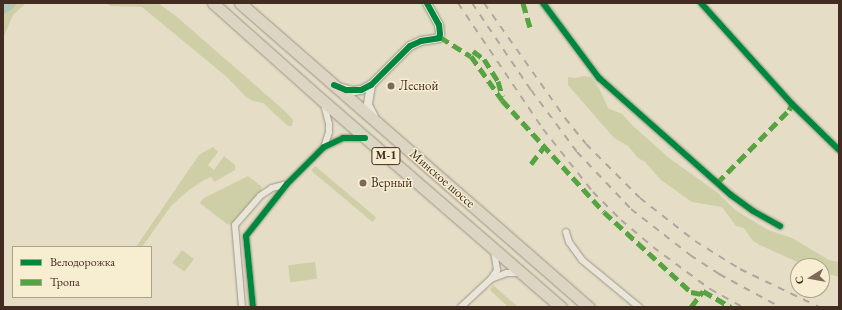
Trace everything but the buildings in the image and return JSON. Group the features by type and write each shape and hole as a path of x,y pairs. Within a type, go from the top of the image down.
{"highway":[{"name":"Минское шоссе","path":"213,3 323,102 561,307"},
{"name":"Минское шоссе","path":"240,3 589,307"}],"street":[{"path":"334,85 355,91 371,85 410,46 421,41 440,37 439,25 427,3"},
{"path":"543,3 599,78 731,196 753,211 780,226"},
{"path":"701,3 792,104 839,150"},
{"path":"371,85 368,105 379,124"},
{"path":"323,102 330,124 324,147"},
{"path":"253,307 246,236 287,184 324,147 343,138 365,138"},
{"path":"242,307 235,225 260,196 272,188 287,184"},
{"path":"566,232 569,242 582,260 639,307"},
{"path":"461,307 491,279 497,270 494,250"},
{"path":"491,279 507,274 522,273"}],"green space":[{"path":"3,3 26,3 13,15 3,38"},
{"path":"104,3 158,3 177,17 286,112 293,120 292,126 288,126 263,103 253,101 246,97 228,78 142,7 111,6"},
{"path":"583,76 591,77 599,88 608,108 622,114 669,158 718,193 735,210 768,230 792,238 826,258 790,259 760,245 753,241 744,228 736,226 722,207 692,202 661,180 628,146 614,138 568,85 568,77 576,78"},
{"path":"213,147 218,152 208,165 214,170 224,156 235,165 235,170 214,182 211,177 204,180 189,190 171,206 143,246 137,246 199,155"},
{"path":"315,166 376,217 372,222 311,171"},
{"path":"248,176 262,187 261,191 232,225 227,224 200,203 204,198"},
{"path":"182,250 194,259 184,272 172,263"},
{"path":"830,260 839,262 839,277 830,274"},
{"path":"315,262 317,279 290,282 288,265"},
{"path":"493,285 518,307 507,306 490,290"}],"waterway":[{"path":"3,8 10,3"}],"railway":[{"path":"458,3 543,129 593,192 621,220 653,247 710,289 743,307"},
{"path":"472,3 531,90 577,152 631,209 690,255 719,274 780,307"},
{"path":"484,3 565,118 586,144 640,198 695,241 740,269 819,307"}],"marked path":[{"path":"523,3 530,27"},
{"path":"440,37 471,56 502,100 604,212 691,292 701,294"},
{"path":"473,51 484,59 498,81 502,96"},
{"path":"717,183 789,110 792,104"},
{"path":"531,164 544,147"},
{"path":"691,307 703,291 731,307"}],"cycle path":[{"path":"334,85 346,90 361,90 371,85 410,46 421,41 439,38 439,25 427,3"},
{"path":"543,3 599,78 731,195 753,211 780,226"},
{"path":"701,3 792,104 839,150"},
{"path":"253,307 246,236 287,184 324,147 343,138 365,138"}],"place":[{"name":"Лесной","path":"391,86"},
{"name":"Верный","path":"363,183"}]}
